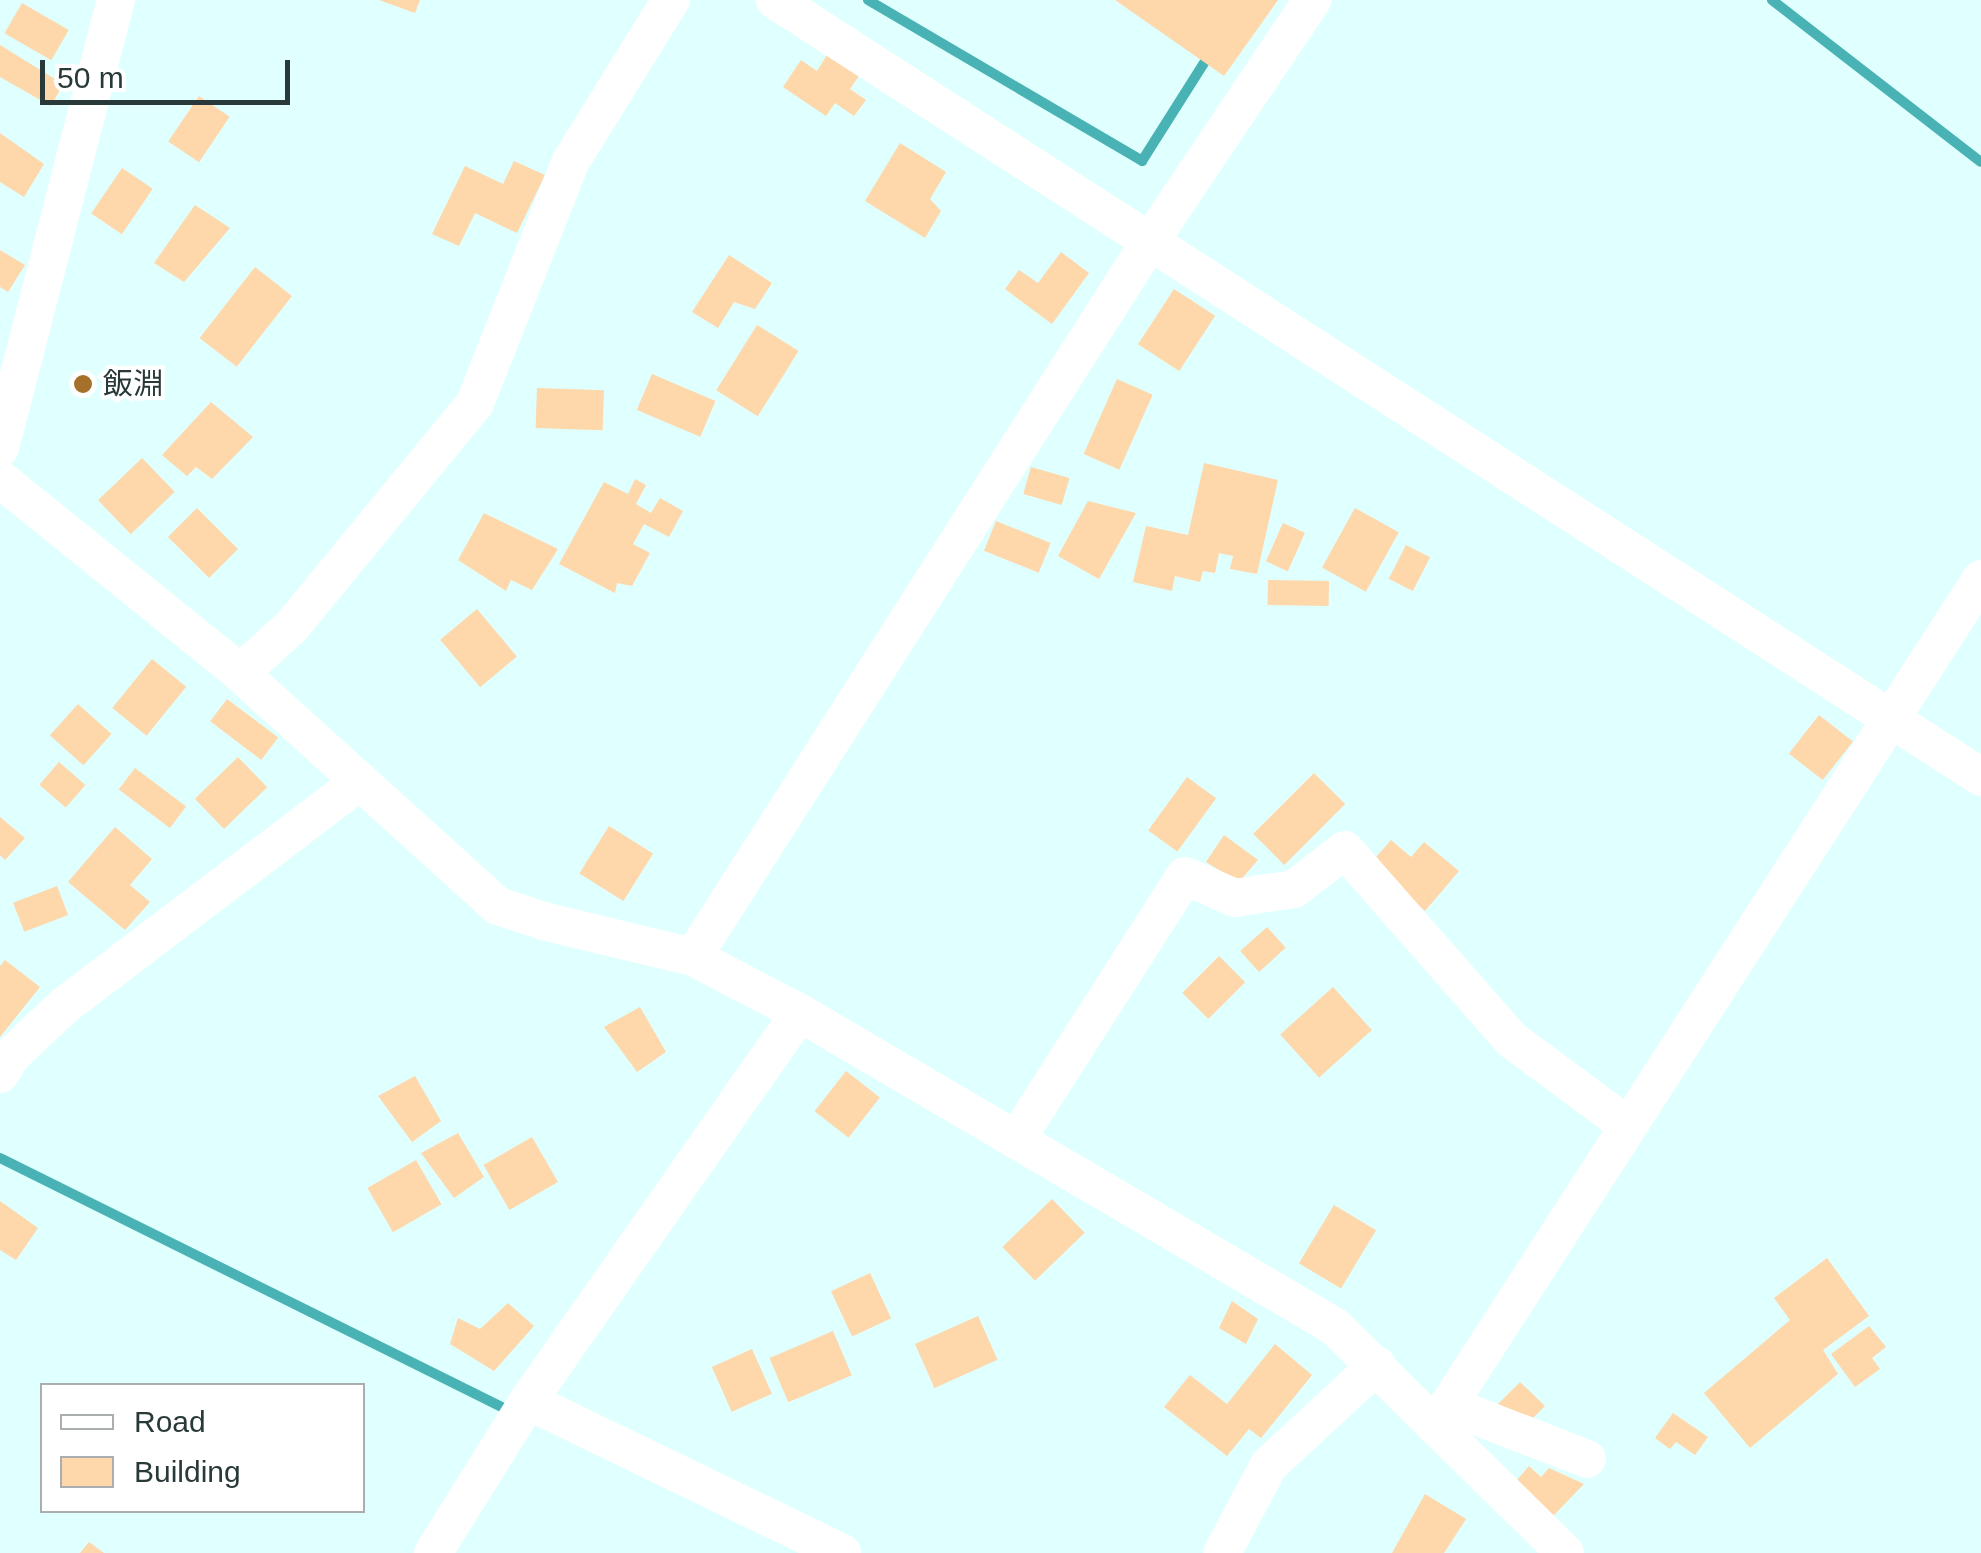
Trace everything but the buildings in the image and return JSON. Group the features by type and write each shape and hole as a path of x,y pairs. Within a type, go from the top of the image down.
{"street":[{"path":"0,448 116,0"},
{"path":"240,674 292,626 475,402 571,161 671,0"},
{"path":"775,0 1981,778"},
{"path":"693,957 1149,242 1312,0"},
{"path":"0,478 240,674 498,906 543,921 693,957 800,1014 1334,1326 1442,1415 1564,1553"},
{"path":"1442,1415 1981,579"},
{"path":"0,1074 11,1056 64,1006 359,782"},
{"path":"1016,1140 1185,876 1235,898 1294,888 1345,850 1512,1040 1626,1125"},
{"path":"433,1553 521,1413 800,1014"},
{"path":"1222,1553 1269,1464 1377,1365"},
{"path":"521,1413 842,1553"},
{"path":"1442,1415 1588,1459"}],"waterway":[{"path":"868,0 1142,161 1211,52"},
{"path":"1772,0 1981,162"},
{"path":"0,1158 514,1413"}],"place":[{"name":"飯淵","path":"83,384"}]}
